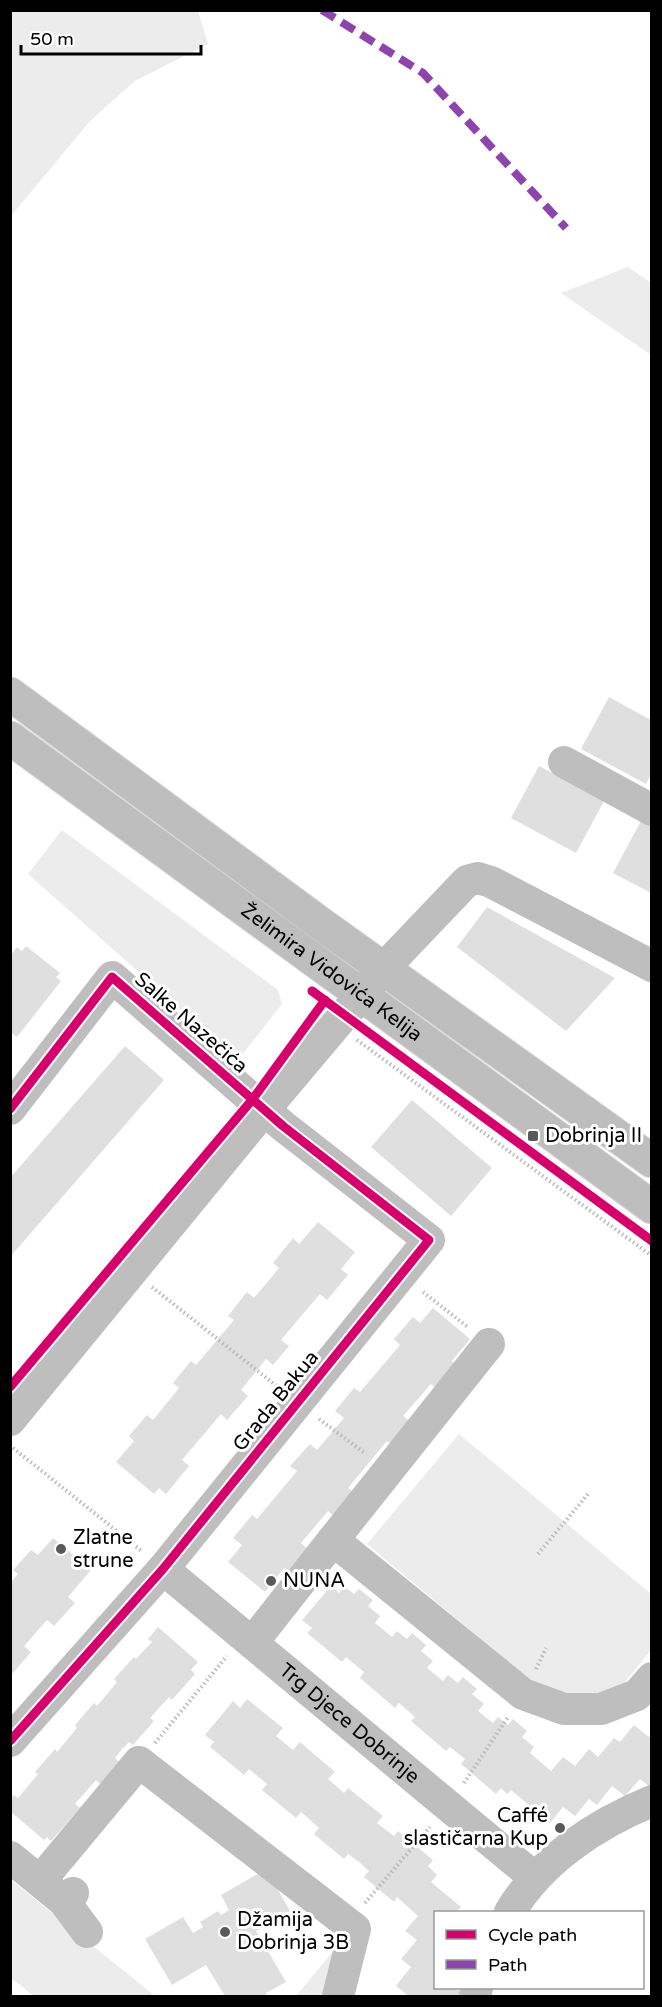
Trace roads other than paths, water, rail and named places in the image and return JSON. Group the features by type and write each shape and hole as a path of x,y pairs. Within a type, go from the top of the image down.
{"main road":[{"name":"Želimira Vidovića Kelija","path":"10,694 383,969 651,1161"},
{"name":"Želimira Vidovića Kelija","path":"10,738 651,1207"}],"street":[{"path":"564,762 651,810"},
{"path":"13,1439 264,1110 383,969 467,881 478,878 491,882 651,966"},
{"name":"Salke Nazečića","path":"10,1109 112,977 264,1110"},
{"name":"Grada Bakua","path":"10,1741 163,1569 429,1240 264,1110"},
{"path":"248,1639 333,1540 489,1344"},
{"path":"333,1540 524,1694 564,1709 601,1709 637,1695 651,1678"},
{"name":"Trg Djece Dobrinje","path":"163,1569 535,1878"},
{"path":"40,1881 139,1762 355,1929 338,1996"},
{"path":"511,1911 535,1878 552,1861 590,1833 651,1801"},
{"path":"10,1857 40,1881 69,1897 87,1932"}],"place":[{"name":"Dobrinja II","path":"533,1136"},
{"name":"Zlatne strune","path":"61,1549"},
{"name":"NUNA","path":"271,1581"},
{"name":"Caffé slastičarna Kup","path":"560,1828"},
{"name":"Džamija Dobrinja 3B","path":"225,1932"}]}
